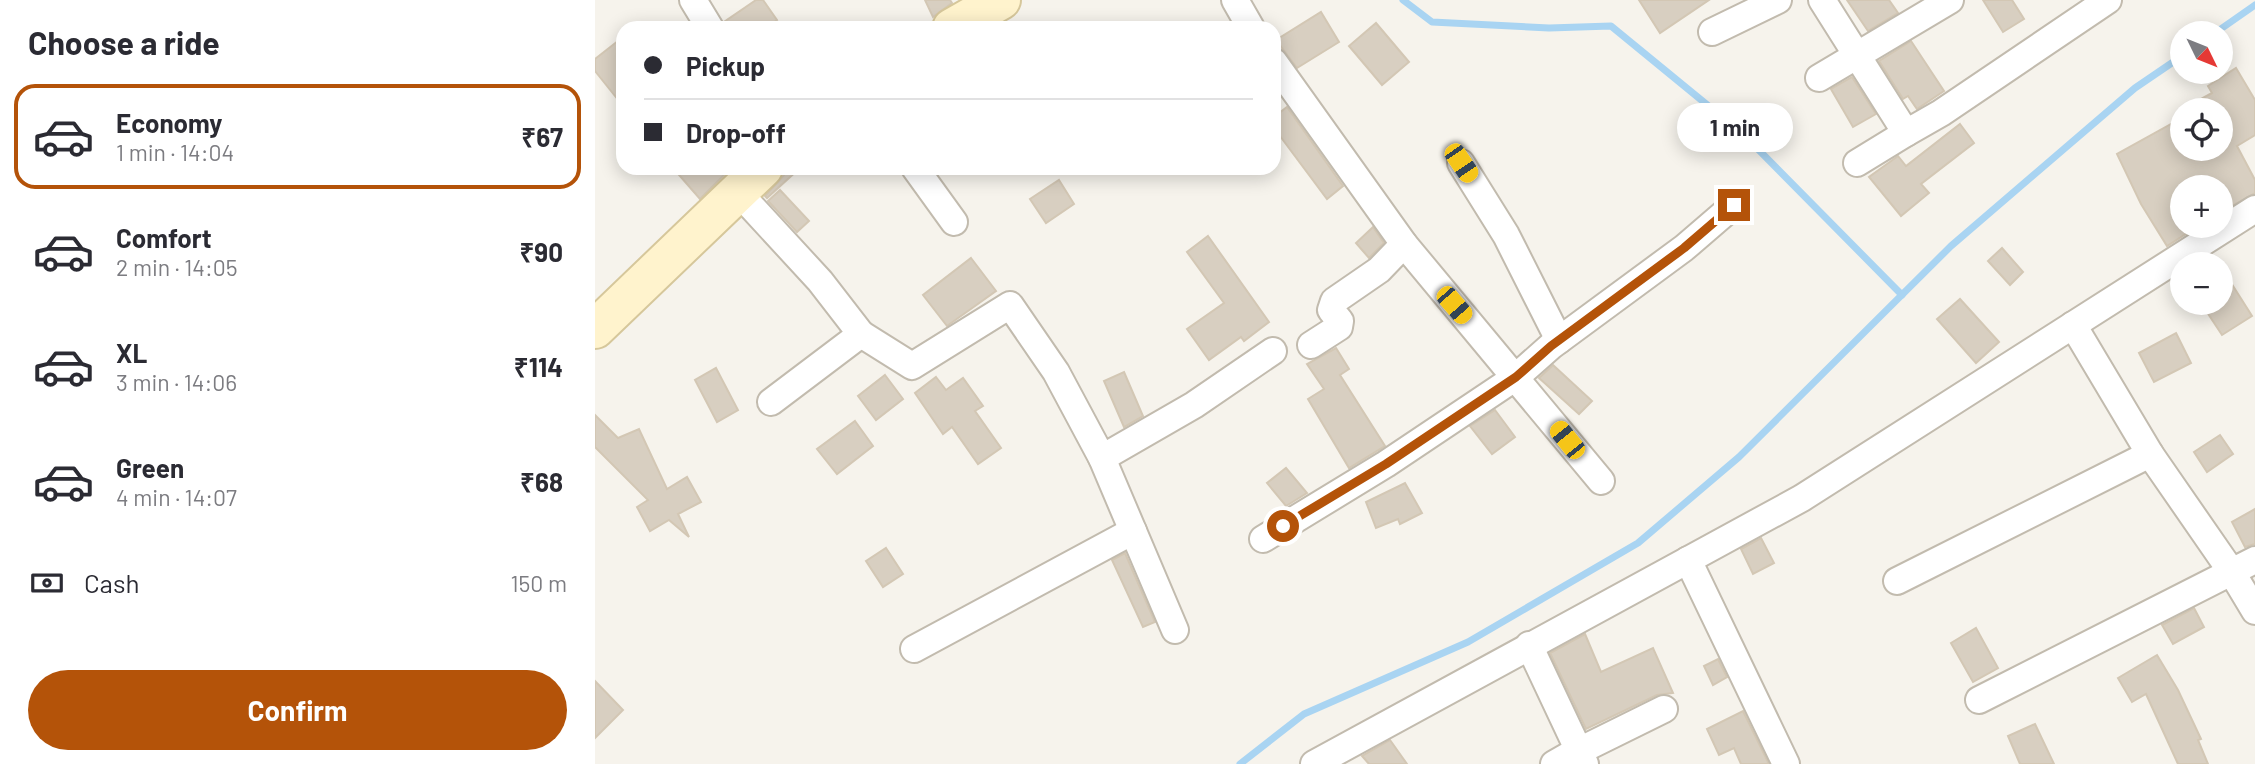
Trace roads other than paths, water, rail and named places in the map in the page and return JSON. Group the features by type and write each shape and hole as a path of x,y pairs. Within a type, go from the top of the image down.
{"street":[{"path":"693,0 706,21"},
{"path":"1235,0 1247,21"},
{"path":"1712,32 1778,0"},
{"path":"1822,0 1906,132"},
{"path":"1819,78 1950,0"},
{"path":"1857,163 1941,113 2108,0"},
{"path":"1281,72 1403,244 1601,481"},
{"path":"1461,163 1501,225 1559,340"},
{"path":"920,175 954,222"},
{"path":"595,329 751,180 820,281 861,334 912,366 1010,305 1056,372 1102,458 1175,630"},
{"path":"1263,539 1386,464 1516,377 1559,340 1684,248 1734,205"},
{"path":"1314,764 1802,498 2255,209"},
{"path":"1311,345 1339,327 1339,321 1331,310 1334,301 1379,270 1403,244"},
{"path":"2073,325 2150,454 2243,565 2255,611"},
{"path":"771,402 861,334"},
{"path":"1102,458 1194,405 1273,351"},
{"path":"1896,581 2150,454"},
{"path":"914,649 1133,531"},
{"path":"1688,560 1786,764"},
{"path":"1979,700 2243,565"},
{"path":"1529,645 1571,759 1664,709"}],"waterway":[{"path":"1403,0 1432,22 1549,28 1611,26 1744,135 1902,295"},
{"path":"2232,21 2255,5"},
{"path":"1240,764 1304,714 1468,642 1638,543 1739,457 1951,246 2135,88 2170,64"}]}
